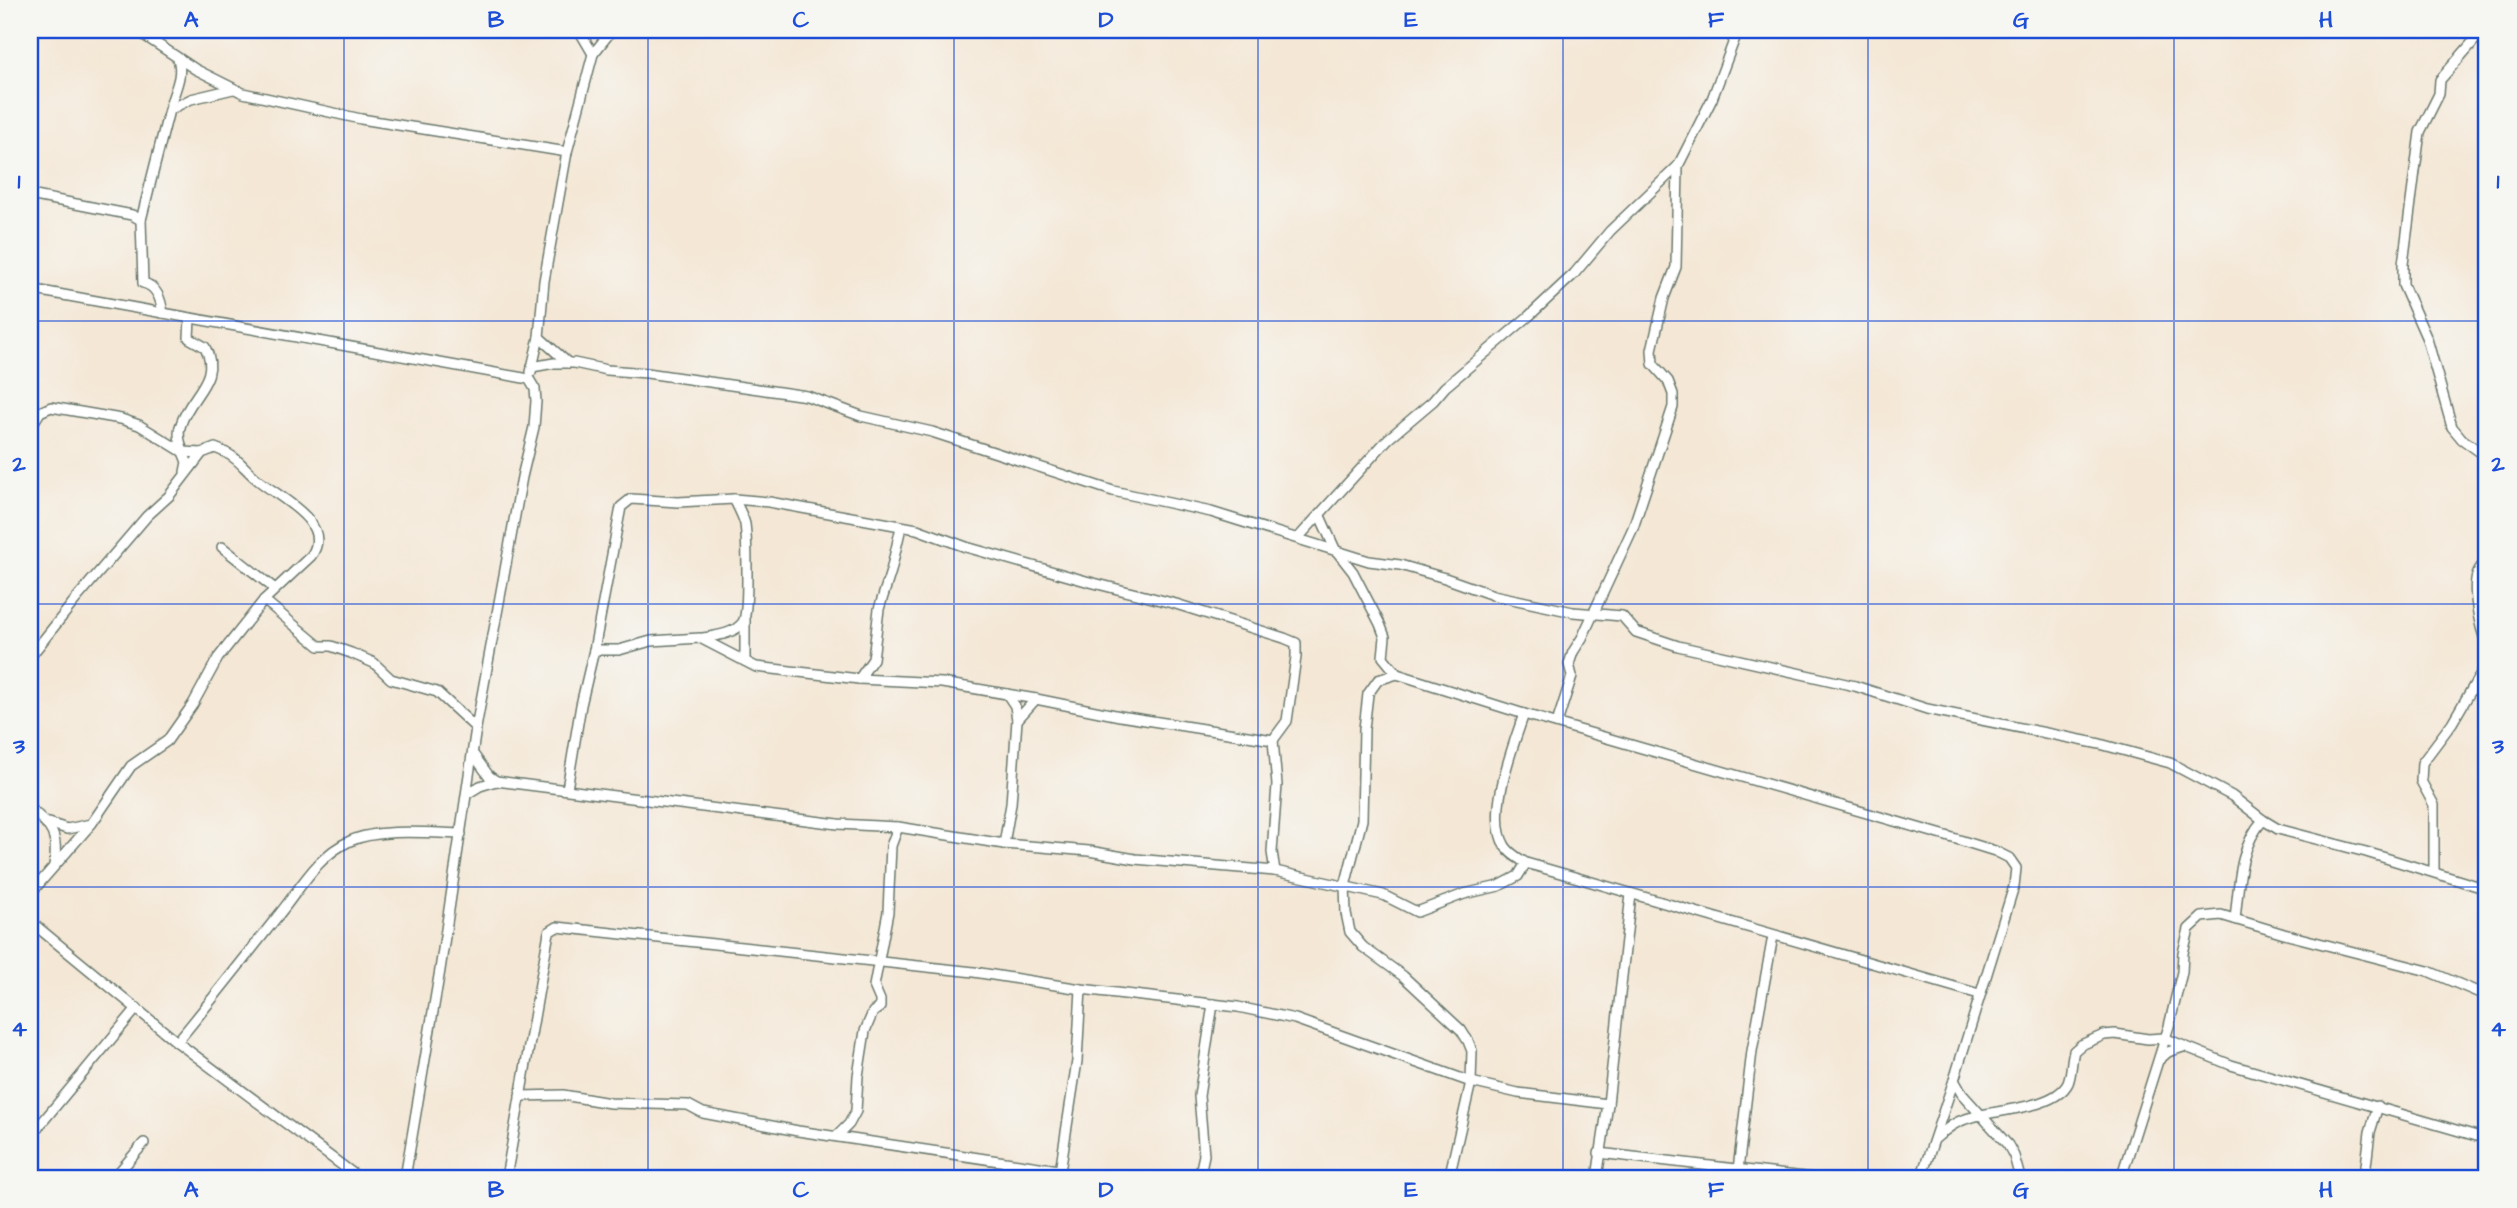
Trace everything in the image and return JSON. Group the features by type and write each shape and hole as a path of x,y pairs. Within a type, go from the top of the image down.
{"street":[{"path":"136,30 177,58 233,89 270,100 361,119 567,152"},
{"path":"579,30 593,54"},
{"path":"405,1178 476,728 522,477 534,427 536,401 529,379 539,337 544,281 567,152 593,54 612,30"},
{"path":"1298,538 1388,439 1574,274 1610,230 1678,166 1712,99 1738,30"},
{"path":"2487,34 2479,35 2440,80 2439,94 2420,132 2413,206 2403,264 2403,285 2427,339 2452,427 2462,439 2487,457"},
{"path":"163,313 158,294 149,285 143,284 141,220 173,92 180,79 181,67 177,58"},
{"path":"169,110 191,99 233,89"},
{"path":"1556,723 1572,676 1569,664 1573,652 1633,528 1673,407 1673,394 1668,381 1653,364 1652,349 1664,298 1675,267 1678,166"},
{"path":"30,195 132,215 141,220"},
{"path":"30,289 529,379"},
{"path":"185,473 187,461 179,437 180,425 208,377 211,364 205,347 189,338 190,318"},
{"path":"539,337 568,362"},
{"path":"532,367 568,362 807,396 861,416 932,432 1113,491 1211,512 1369,561 1400,565 1493,594 1593,615 1622,616 1636,632 1678,646 1855,686 1927,709 2100,744 2169,763 2232,796 2278,828 2487,889"},
{"path":"30,428 40,412 51,407 121,419 139,425 183,452 202,453 215,448 232,454 256,479 283,496 314,527 318,537 317,548 264,600 218,658 193,704 167,741 131,766 92,823 30,894"},
{"path":"30,657 147,516 169,496 202,453"},
{"path":"567,789 621,507 631,499 678,502 734,499 761,502 917,529 979,551 1198,610 1296,643 1287,721 1273,740 1277,785 1272,852 1275,871"},
{"path":"734,499 744,521 747,591 745,661"},
{"path":"744,521 761,502"},
{"path":"1320,516 1335,549 1353,572 1385,637 1378,680 1368,694 1364,729 1363,820 1345,886 1346,913 1350,932 1363,947 1403,976 1461,1030 1472,1051 1471,1083 1449,1178"},
{"path":"859,679 873,659 879,609 901,527"},
{"path":"222,547 275,589"},
{"path":"2487,561 2479,570 2476,600 2480,630 2487,644"},
{"path":"264,600 319,646 331,646 351,653 374,663 391,679 437,692 476,728"},
{"path":"594,650 619,650 651,641 700,638 731,630 745,620"},
{"path":"700,638 756,667 859,679 942,682 1120,716 1273,740"},
{"path":"1383,657 1398,674 1524,714 1953,838 2008,858 2015,868 2014,886 1921,1178"},
{"path":"2434,872 2434,805 2421,781 2422,763 2452,723 2487,663"},
{"path":"1378,680 1398,674"},
{"path":"1004,844 1012,804 1017,720 1015,706 1007,694"},
{"path":"1017,720 1036,699"},
{"path":"1524,714 1499,805 1499,833 1505,848 1514,856 1526,863 1979,994"},
{"path":"472,754 496,781"},
{"path":"467,794 496,781 838,824 898,827 1004,844 1089,851 1188,865 1275,871 1383,895 1417,912 1464,894 1499,886 1518,876 1526,863"},
{"path":"30,807 49,823 67,829 92,823"},
{"path":"2235,919 2245,846 2263,820"},
{"path":"49,823 57,849 54,867"},
{"path":"837,1136 849,1124 856,1111 865,1031 873,1012 880,1007 874,986 888,912 891,846 898,827"},
{"path":"177,1042 281,913 302,882 331,852 350,840 370,836 420,832 461,834"},
{"path":"1597,1178 1608,1104 1631,894"},
{"path":"2121,1178 2176,1001 2189,929 2202,916 2221,915 2428,971 2487,996"},
{"path":"30,921 177,1042 359,1178"},
{"path":"506,1178 549,932 557,927 974,972 1081,989 1213,1004 1295,1019 1471,1083 1518,1093 1608,1104"},
{"path":"1738,1170 1752,1051 1773,936"},
{"path":"520,1096 563,1095 610,1103 688,1105 703,1114 722,1118 1059,1174 1077,1060 1081,989"},
{"path":"1199,1178 1204,1156 1199,1096 1213,1004"},
{"path":"30,1137 137,1008"},
{"path":"1934,1139 1960,1120 2018,1110 2059,1093 2067,1083 2074,1051 2094,1038 2115,1034 2148,1039 2164,1038 2231,1065 2487,1139"},
{"path":"2159,1060 2168,1052 2183,1047"},
{"path":"1954,1080 1962,1094 2008,1145 2020,1178"},
{"path":"2361,1178 2366,1166 2370,1132 2378,1106"},
{"path":"114,1178 144,1143"},
{"path":"1599,1153 1813,1178"}]}
